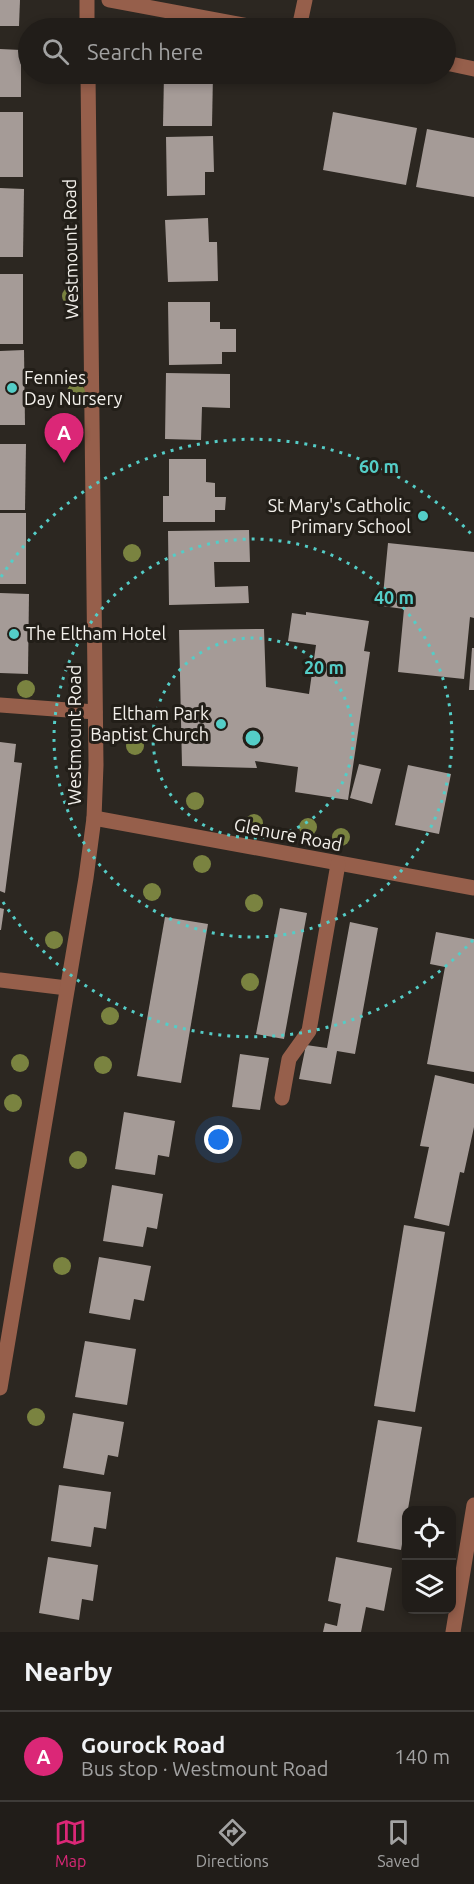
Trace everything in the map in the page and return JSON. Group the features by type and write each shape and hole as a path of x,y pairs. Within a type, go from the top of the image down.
{"street":[{"path":"87,0 87,18"},
{"path":"108,0 206,18"},
{"path":"301,18 305,0"},
{"path":"456,65 474,69"},
{"name":"Westmount Road","path":"0,1388 94,818 95,712 88,84"},
{"path":"0,705 95,712"},
{"name":"Glenure Road","path":"94,818 474,888"},
{"path":"282,1098 289,1059 309,1031 338,864"},
{"path":"0,980 67,988"},
{"path":"453,1632 474,1505"}],"building":[{"path":"0,0 20,0 18,26 0,26"},
{"path":"0,49 18,50 18,84 21,84 21,97 0,97"},
{"path":"164,84 213,84 212,126 163,126"},
{"path":"0,112 23,112 23,177 0,177"},
{"path":"333,112 417,128 406,185 323,170"},
{"path":"427,129 474,138 474,197 416,187"},
{"path":"213,136 214,172 205,172 205,195 167,196 166,137"},
{"path":"0,188 24,189 23,257 0,257"},
{"path":"208,218 209,242 217,242 218,281 168,282 165,220"},
{"path":"0,274 23,274 23,344 0,344"},
{"path":"168,302 210,302 210,322 220,322 220,329 236,329 236,352 222,352 222,364 169,365"},
{"name":"Fennies Day Nursery","path":"24,350 25,425 0,425 0,351"},
{"path":"166,373 230,374 230,408 202,407 201,440 165,439"},
{"path":"0,444 26,444 25,510 0,510"},
{"path":"169,459 206,459 206,482 215,483 215,497 226,497 225,510 215,510 215,522 163,522 163,496 169,496"},
{"path":"0,513 26,513 26,584 0,584"},
{"path":"249,530 250,562 214,562 215,587 248,586 249,603 169,605 168,531"},
{"path":"388,543 474,552 474,618 470,617 464,679 398,672 404,609 382,606"},
{"name":"The Eltham Hotel","path":"0,593 29,594 28,674 0,673"},
{"path":"306,612 369,621 364,651 370,652 348,800 295,792 298,767 255,761 257,768 182,766 179,630 264,629 266,687 309,694 316,645 288,641 292,613 306,615"},
{"path":"472,648 474,648 474,690 469,690"},
{"path":"0,742 16,744 14,762 22,763 5,893 0,891"},
{"path":"359,764 381,769 372,804 350,798"},
{"path":"408,765 451,774 439,834 395,825"},
{"path":"0,908 4,909 1,930 0,930"},
{"path":"280,908 307,913 284,1039 256,1034"},
{"path":"165,917 208,924 181,1083 137,1076"},
{"path":"350,922 378,928 355,1054 337,1051 331,1084 299,1079 306,1045 327,1048"},
{"path":"436,932 474,939 474,1072 427,1064 445,967 430,964"},
{"path":"240,1054 269,1058 260,1110 232,1107"},
{"path":"435,1075 474,1084 474,1127 464,1173 460,1172 449,1226 414,1218 429,1147 420,1146"},
{"path":"124,1112 175,1121 169,1157 158,1155 155,1175 115,1169"},
{"path":"112,1185 163,1194 157,1229 147,1227 143,1247 103,1241"},
{"path":"404,1225 445,1232 415,1412 374,1406"},
{"path":"99,1257 151,1266 144,1301 134,1299 130,1320 89,1313"},
{"path":"85,1341 136,1349 127,1405 75,1397"},
{"path":"73,1413 124,1422 118,1457 108,1455 104,1475 63,1468"},
{"path":"378,1420 422,1427 409,1506 402,1506 401,1550 357,1542"},
{"path":"59,1485 111,1492 106,1529 94,1527 91,1547 51,1541"},
{"path":"48,1557 98,1565 93,1601 82,1599 79,1620 39,1613"},
{"path":"336,1557 392,1568 384,1611 366,1607 361,1632 323,1632 325,1623 337,1626 341,1604 328,1601"}],"place":[{"name":"Fennies Day Nursery","path":"12,388"},
{"name":"Gourock Road","path":"64,463"},
{"name":"St Mary's Catholic Primary School","path":"423,516"},
{"name":"The Eltham Hotel","path":"14,634"},
{"name":"Eltham Park Baptist Church","path":"221,724"}]}
